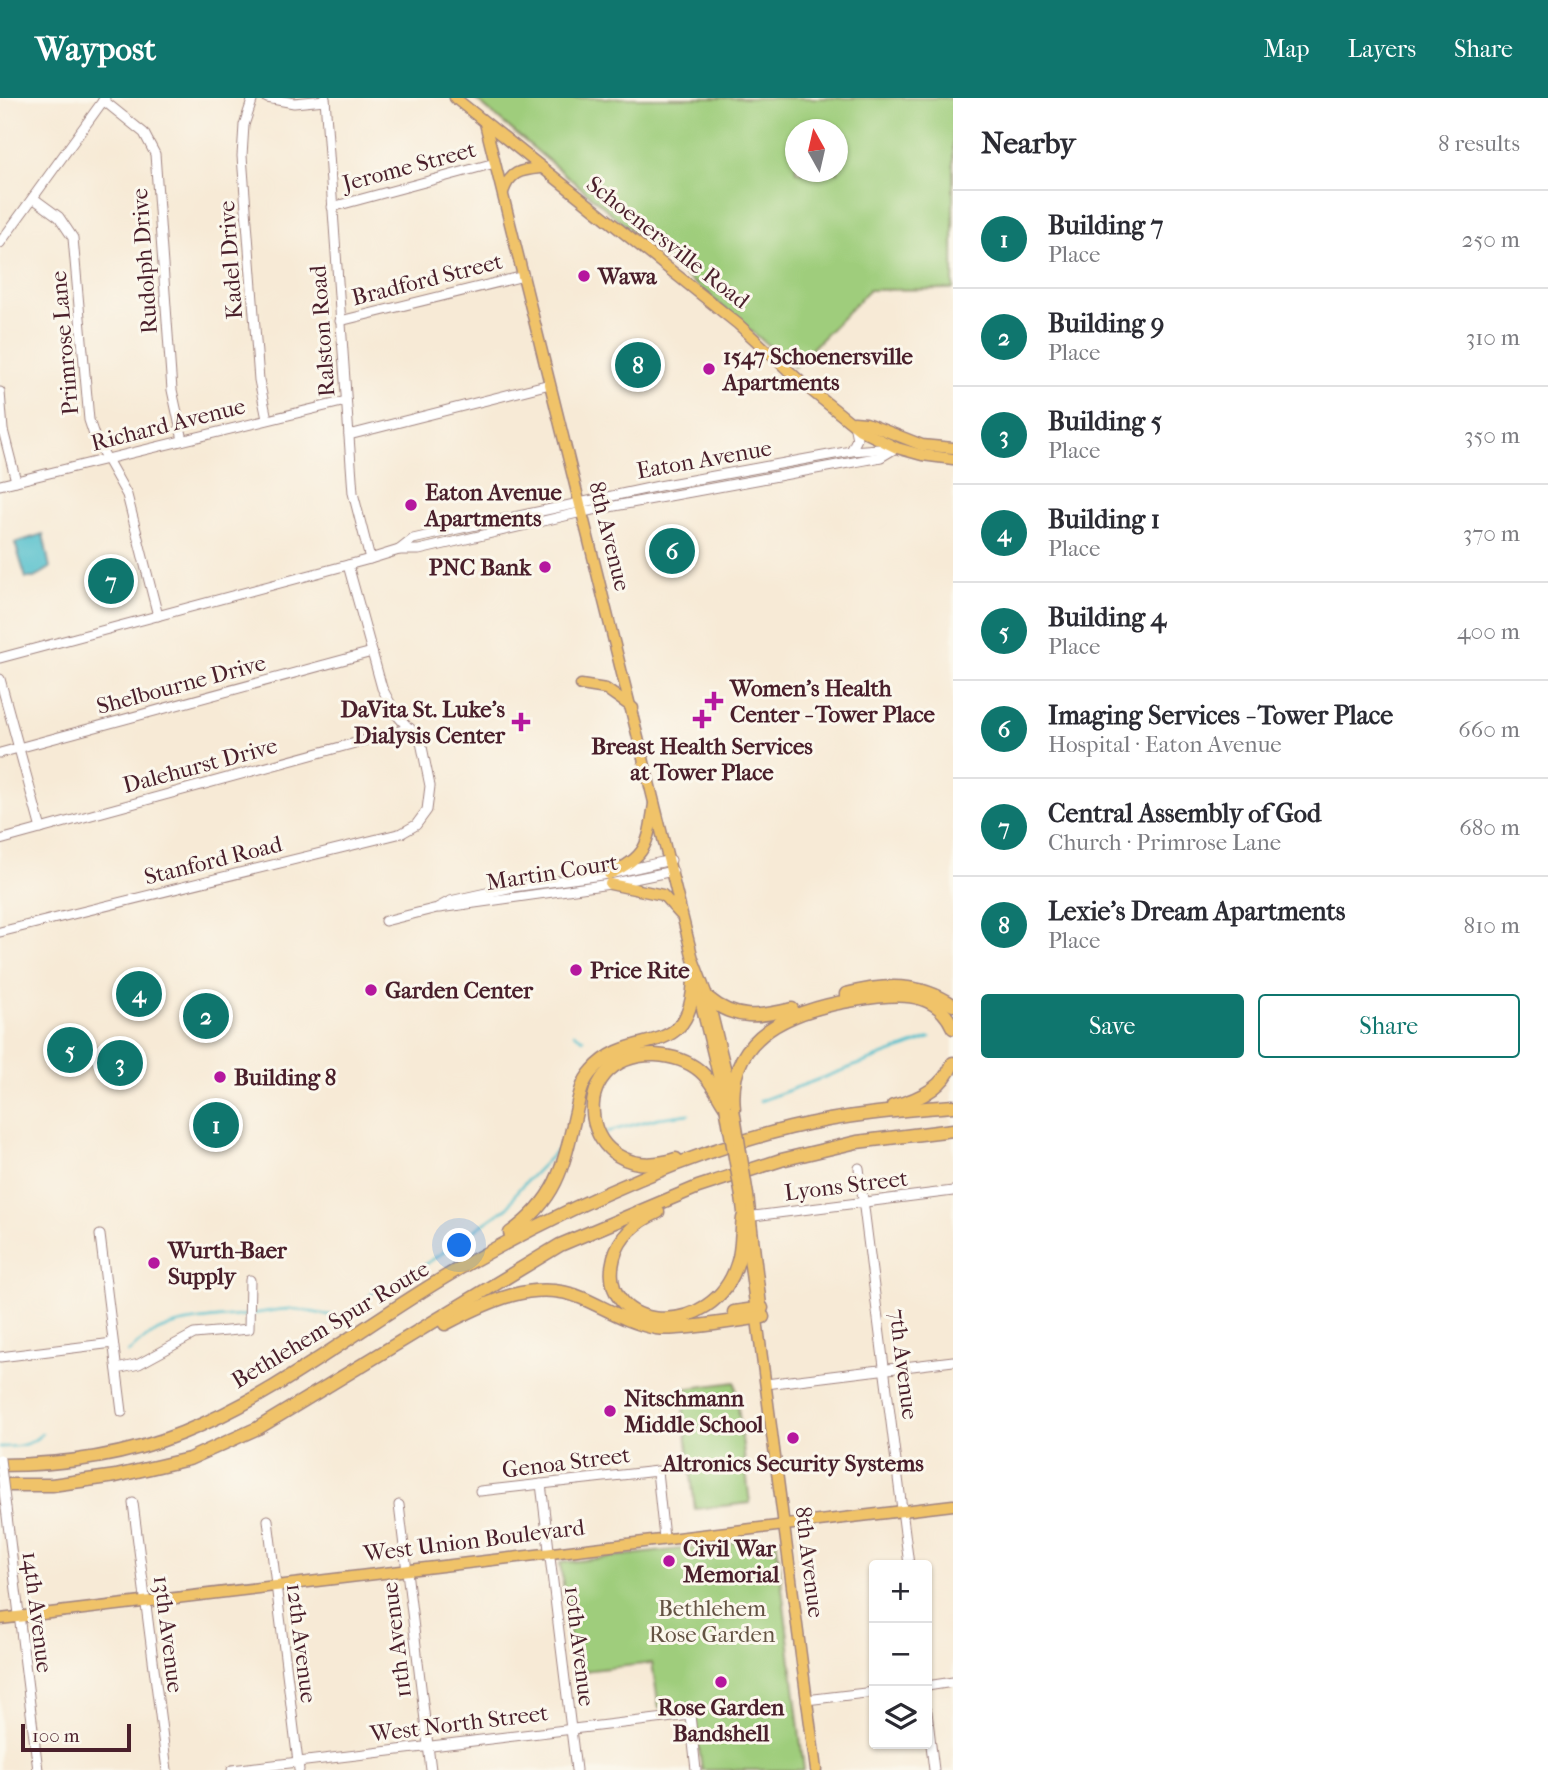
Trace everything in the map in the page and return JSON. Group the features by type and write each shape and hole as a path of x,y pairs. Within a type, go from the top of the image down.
{"highway":[{"path":"466,1264 528,1221 549,1197 565,1161 581,1089 592,1070 623,1050 650,1043 675,1031 684,1024 699,989 730,1013 754,1016 872,988 894,986 930,992 953,1005"},
{"path":"730,1107 734,1084 747,1054 762,1035 793,1015 833,1004 909,995 933,1003 943,1012 953,1028"},
{"path":"730,1107 698,1069 675,1057 648,1055 624,1061 601,1078 594,1093 593,1122 600,1140 614,1154 630,1162 650,1165 757,1138"},
{"path":"865,1113 899,1105 934,1089 944,1080 953,1063"},
{"name":"Bethlehem Spur Route","path":"0,1465 37,1465 104,1455 181,1433 257,1395 466,1264 594,1198 757,1138 865,1113 953,1106"},
{"path":"0,1485 78,1482 189,1459 258,1428 560,1245 698,1187 781,1160 858,1142 953,1130"},
{"path":"759,1313 680,1319 646,1316 631,1309 620,1297 611,1269 619,1244 630,1230 648,1216 781,1160"},
{"path":"680,1319 706,1308 725,1289 738,1259 747,1217"},
{"path":"373,1360 483,1305 541,1290 575,1295 617,1315 655,1328 759,1313"}],"main road":[{"name":"Schoenersville Road","path":"455,98 738,324 813,391 854,422 860,430 897,448 922,456 953,459"},
{"name":"8th Avenue","path":"485,123 633,708 699,989 730,1107 745,1196 766,1384 816,1770"},
{"path":"503,192 508,179 514,174 540,168"},
{"name":"Schoenersville Road","path":"854,422 866,423 922,445 953,448"},
{"path":"581,685 606,689 633,708"},
{"path":"610,879 642,853 655,798"},
{"path":"610,879 663,895 684,919"},
{"name":"West Union Boulevard","path":"0,1619 145,1599 953,1505"}],"street":[{"name":"Kadel Drive","path":"253,98 244,125 242,156 259,380 267,419"},
{"path":"267,98 294,103 325,99"},
{"path":"0,243 104,99"},
{"name":"Rudolph Drive","path":"104,99 144,133 155,154 172,390 183,440"},
{"name":"Ralston Road","path":"325,99 353,493 370,559"},
{"name":"Jerome Street","path":"332,207 495,163"},
{"name":"Primrose Lane","path":"33,198 62,220 76,248 87,411 94,438 127,495 158,616"},
{"name":"Bradford Street","path":"341,321 524,276"},
{"path":"349,435 550,384"},
{"path":"0,392 3,430 16,481"},
{"name":"Richard Avenue","path":"0,485 346,401"},
{"path":"851,451 857,439 854,422"},
{"name":"Eaton Avenue","path":"0,658 399,550 419,550 581,506 851,451 922,445"},
{"name":"Eaton Avenue","path":"581,506 881,457 897,448"},
{"path":"348,565 389,704 410,728"},
{"name":"Shelbourne Drive","path":"0,753 372,652"},
{"path":"0,679 41,829"},
{"name":"Stanford Road","path":"0,932 402,833 416,825 428,810 430,786 421,742 410,728"},
{"name":"Dalehurst Drive","path":"0,839 410,728"},
{"name":"Martin Court","path":"385,921 437,908 453,908 672,866"},
{"name":"7th Avenue","path":"859,1168 908,1560"},
{"name":"Lyons Street","path":"747,1217 953,1191"},
{"path":"100,1236 122,1412"},
{"path":"117,1370 139,1364 194,1334 249,1329 250,1280"},
{"path":"0,1357 113,1343"},
{"path":"766,1384 953,1361"},
{"name":"14th Avenue","path":"0,1459 38,1770"},
{"name":"Genoa Street","path":"480,1491 657,1471 664,1538"},
{"name":"10th Avenue","path":"541,1484 576,1770"},
{"name":"13th Avenue","path":"133,1503 167,1770"},
{"name":"11th Avenue","path":"399,1505 431,1770"},
{"name":"12th Avenue","path":"268,1520 299,1766"},
{"path":"932,1684 953,1682"},
{"path":"806,1700 869,1693"},
{"name":"West North Street","path":"232,1770 299,1766 428,1747 690,1715 696,1770"},
{"path":"931,1749 934,1770"}],"green space":[{"path":"474,98 953,98 953,289 869,290 794,367"},
{"path":"735,1382 750,1503 695,1509 681,1389"},
{"name":"Bethlehem Rose Garden","path":"776,1538 804,1770 702,1770 694,1713 686,1705 659,1708 652,1663 575,1672 560,1563"}],"water":[{"path":"43,534 50,568 34,578 26,578 15,543"}],"waterway":[{"path":"574,1033 583,1039"},
{"path":"760,1101 930,1038"},
{"path":"607,1132 658,1118 689,1114"},
{"path":"128,1353 153,1334 193,1321 287,1309 331,1315 357,1312 374,1291 399,1283 508,1207 517,1191 558,1149"},
{"path":"0,1447 28,1443 42,1433"}],"place":[{"name":"Wawa","path":"584,276"},
{"name":"Lexie's Dream Apartments","path":"638,365"},
{"name":"1547 Schoenersville Apartments","path":"709,369"},
{"name":"Eaton Avenue Apartments","path":"411,505"},
{"name":"Imaging Services - Tower Place","path":"672,551"},
{"name":"PNC Bank","path":"545,567"},
{"name":"Central Assembly of God","path":"111,581"},
{"name":"Women’s Health Center - Tower Place","path":"714,701"},
{"name":"Breast Health Services at Tower Place","path":"702,719"},
{"name":"DaVita St. Luke's Dialysis Center","path":"521,722"},
{"name":"Price Rite","path":"576,970"},
{"name":"Garden Center","path":"371,990"},
{"name":"Building 1","path":"139,994"},
{"name":"Building 9","path":"206,1016"},
{"name":"Building 4","path":"70,1050"},
{"name":"Building 5","path":"120,1063"},
{"name":"Building 8","path":"220,1077"},
{"name":"Building 7","path":"216,1125"},
{"name":"Wurth-Baer Supply","path":"154,1263"},
{"name":"Nitschmann Middle School","path":"610,1411"},
{"name":"Altronics Security Systems","path":"793,1438"},
{"name":"Civil War Memorial","path":"669,1561"},
{"name":"Rose Garden Bandshell","path":"721,1682"}]}
